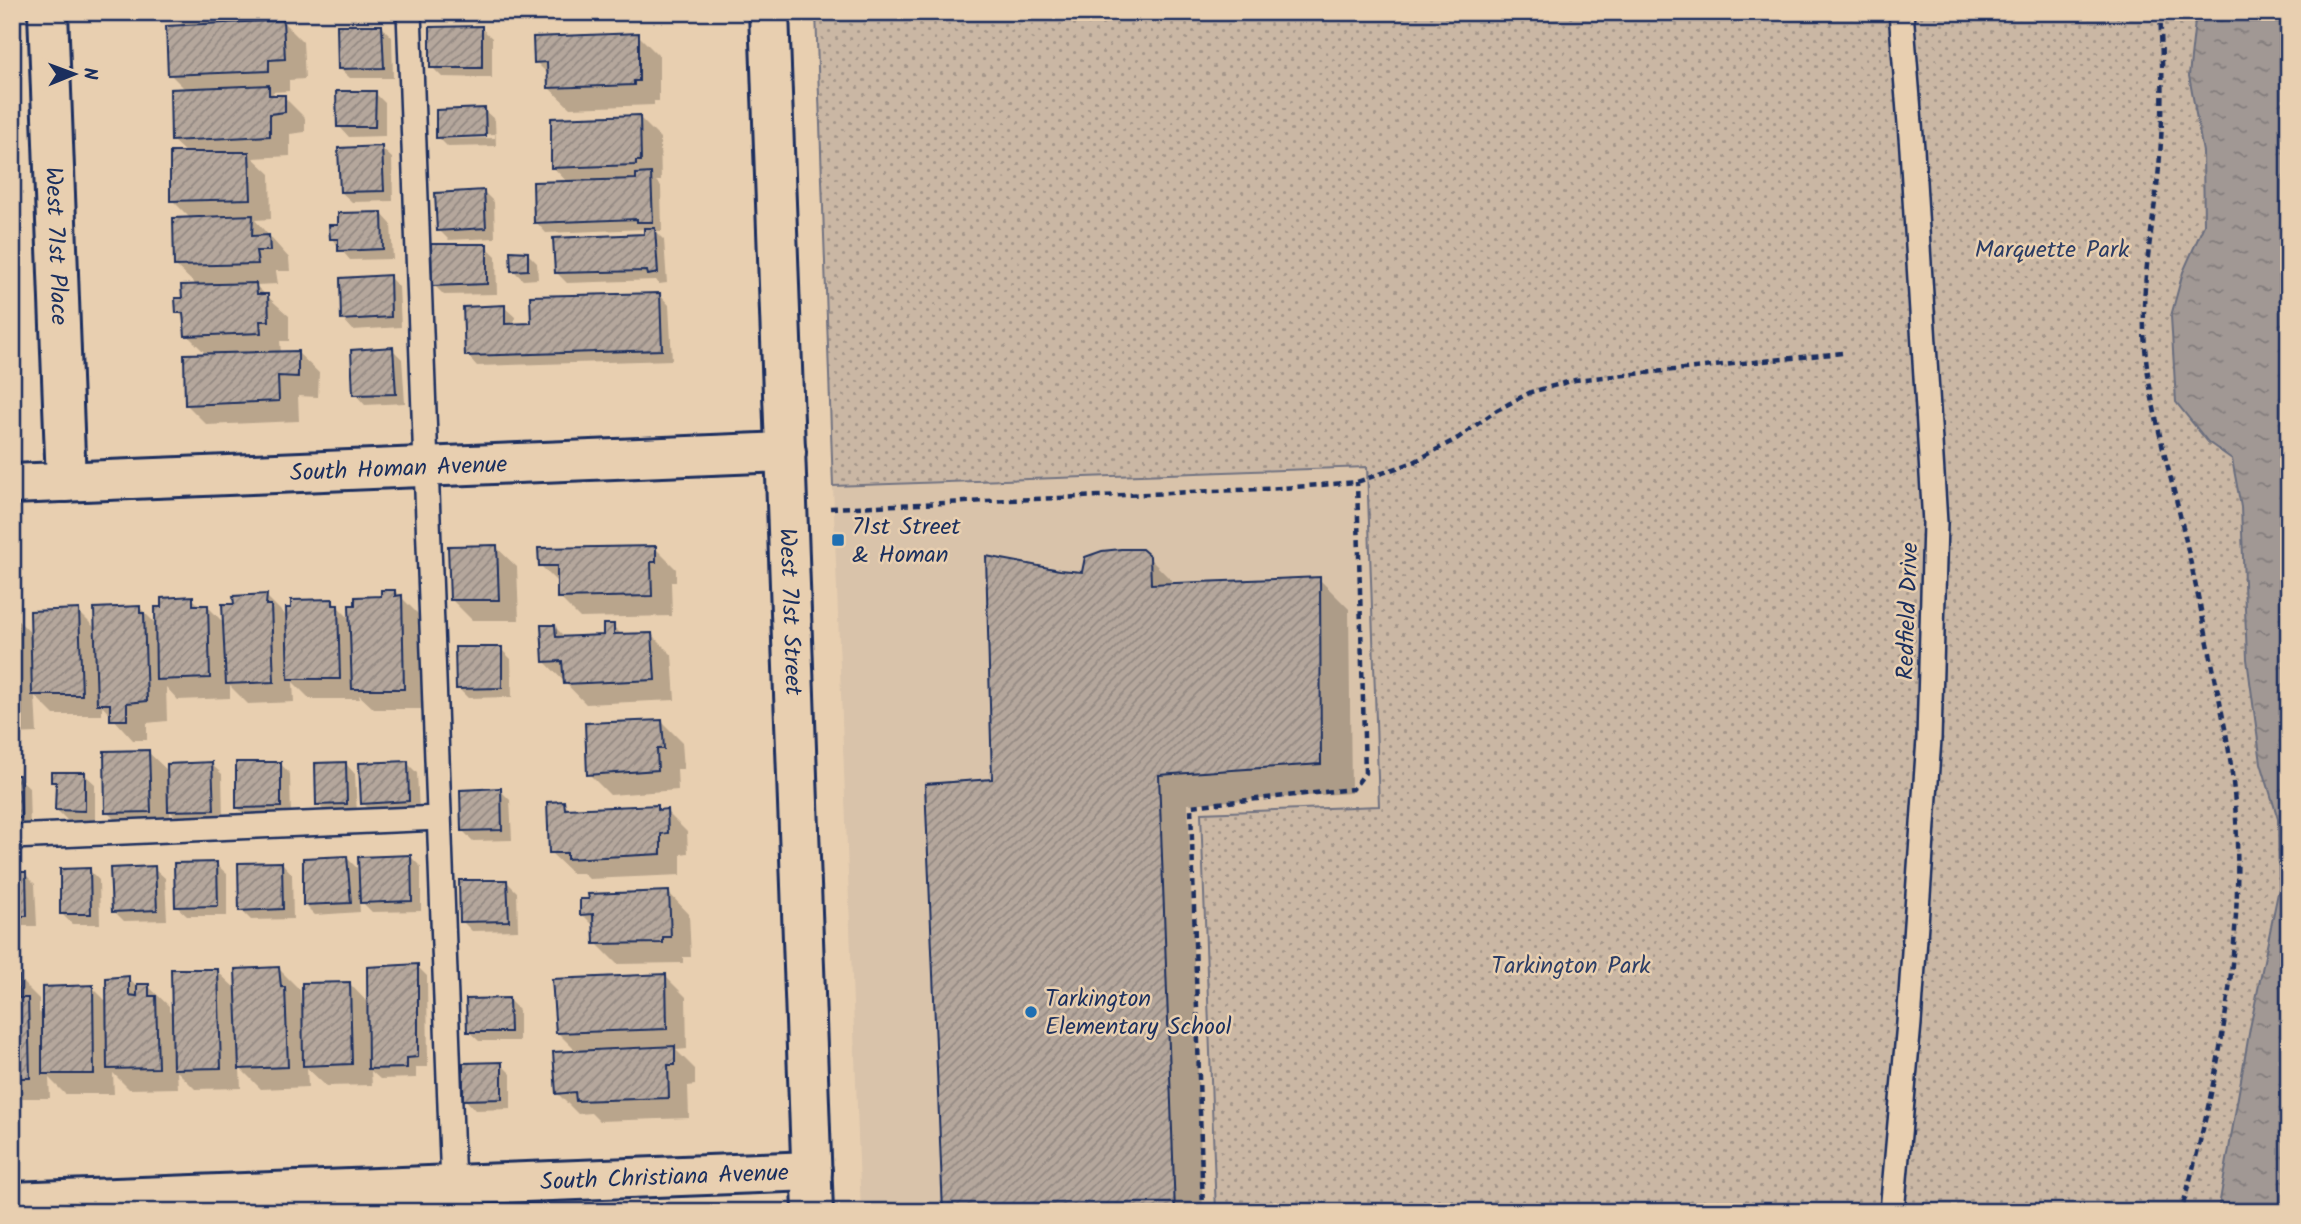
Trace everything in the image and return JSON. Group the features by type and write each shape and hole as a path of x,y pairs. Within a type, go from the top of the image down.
{"street":[{"name":"West 71st Place","path":"48,12 66,482"},
{"name":"West 71st Street","path":"769,12 813,1212"},
{"name":"South Homan Avenue","path":"12,484 786,452"},
{"name":"South Christiana Avenue","path":"12,1202 453,1198 812,1171"}],"lane":[{"path":"409,12 453,1198"},
{"name":"Redfield Drive","path":"1892,1212 1909,1023 1929,739 1936,523 1901,12"},
{"path":"12,837 439,818"}],"path":[{"path":"2160,12 2163,66 2159,173 2144,295 2144,347 2155,418 2184,533 2225,727 2236,814 2237,863 2237,900 2225,1006 2204,1132 2181,1212"},
{"path":"826,508 1283,488 1357,482 1414,462 1531,392 1575,380 1842,353"},
{"path":"1203,1212 1191,806 1353,789 1365,773 1357,482"}],"shaded area":[{"name":"Tarkington Elementary School","path":"1367,466 1380,807 1201,814 1216,1212 861,1212 833,486"}],"green space":[{"path":"816,12 2289,12 2289,1212 1216,1212 1201,813 1379,806 1367,467 833,486"}],"water":[{"path":"2196,12 2289,12 2289,1212 2218,1212 2250,1028 2279,888 2278,819 2261,763 2247,659 2241,507 2232,459 2208,442 2176,402 2171,316 2183,272 2204,225 2203,152 2189,76"}],"building":[{"path":"283,20 285,59 269,60 269,71 168,75 166,26"},
{"path":"337,25 382,25 384,68 338,69"},
{"path":"482,26 482,68 430,68 430,27"},
{"path":"639,33 639,81 634,81 634,85 548,88 547,62 534,63 533,37"},
{"path":"269,85 269,95 285,95 285,112 270,114 270,136 171,141 170,89"},
{"path":"336,91 376,91 375,127 337,127"},
{"path":"485,108 486,136 436,138 436,110"},
{"path":"640,115 641,161 636,161 636,165 551,168 551,118"},
{"path":"382,146 384,191 340,192 338,148"},
{"path":"170,152 249,152 251,199 170,201"},
{"path":"651,173 653,222 637,222 637,219 534,223 533,182 636,179 636,174"},
{"path":"484,190 486,228 437,231 435,193"},
{"path":"382,212 383,249 338,251 338,239 330,239 329,225 338,225 338,213"},
{"path":"253,215 252,236 269,235 270,251 256,251 258,264 174,266 173,218"},
{"path":"644,228 655,228 658,273 555,273 553,238 644,234"},
{"path":"431,244 487,244 487,284 432,286"},
{"path":"510,251 528,252 528,270 511,271"},
{"path":"390,275 391,317 341,320 340,278"},
{"path":"256,283 257,294 268,294 269,321 260,321 261,333 185,336 183,313 176,313 175,298 182,298 181,285"},
{"path":"660,293 662,350 465,356 463,307 505,305 505,324 531,323 530,296"},
{"path":"393,347 396,394 353,395 351,350"},
{"path":"298,351 298,377 278,376 279,401 185,405 184,354"},
{"path":"497,545 499,600 450,600 448,546"},
{"path":"656,546 656,562 651,562 652,596 557,598 557,566 539,566 538,548"},
{"name":"Tarkington Elementary School","path":"1142,549 1150,556 1151,584 1320,577 1321,764 1159,775 1175,1212 943,1212 925,784 992,779 986,556 1082,572 1085,557 1102,551"},
{"path":"381,590 395,590 395,596 402,595 404,689 352,689 349,605 355,605 355,597 381,596"},
{"path":"267,594 266,605 271,605 274,682 226,684 222,604 234,604 233,596"},
{"path":"193,596 193,605 208,605 210,678 156,680 155,607 161,607 161,598"},
{"path":"333,599 333,605 338,605 340,679 288,679 286,608 291,608 291,600"},
{"path":"140,606 140,613 144,613 147,701 127,703 127,720 110,720 110,704 97,704 94,608"},
{"path":"79,609 82,695 32,695 30,611"},
{"path":"12,613 17,713 12,713"},
{"path":"603,624 614,624 614,634 652,633 655,680 564,684 562,661 543,662 541,625 555,625 556,637 603,635"},
{"path":"455,647 502,647 502,688 456,689"},
{"path":"662,720 664,749 657,749 658,770 587,775 585,723"},
{"path":"149,750 151,812 105,813 104,751"},
{"path":"408,761 409,801 361,804 359,763"},
{"path":"212,762 214,810 168,811 167,764"},
{"path":"236,762 281,762 281,807 236,808"},
{"path":"346,762 347,804 316,805 315,763"},
{"path":"51,772 85,772 85,811 55,810 56,782 51,782"},
{"path":"12,775 19,775 21,818 12,818"},
{"path":"501,788 502,830 461,831 460,790"},
{"path":"564,801 565,809 658,805 658,810 667,809 668,833 661,834 661,854 567,859 567,853 549,853 547,802"},
{"path":"411,855 412,901 360,903 358,857"},
{"path":"347,856 351,903 303,905 303,858"},
{"path":"217,862 218,906 175,907 174,863"},
{"path":"282,862 283,909 239,911 238,863"},
{"path":"155,866 157,910 112,912 110,868"},
{"path":"90,868 91,914 60,914 60,869"},
{"path":"12,872 26,872 27,916 12,916"},
{"path":"459,880 507,880 509,921 460,922"},
{"path":"669,891 671,937 663,937 663,943 594,944 593,914 580,915 580,899 589,899 588,894"},
{"path":"418,964 418,1057 407,1058 407,1068 368,1069 367,967"},
{"path":"279,967 281,987 285,987 288,1067 239,1069 235,969"},
{"path":"171,969 218,969 221,1068 173,1069"},
{"path":"666,974 667,1029 556,1033 552,979"},
{"path":"12,976 19,976 19,998 28,998 30,1078 12,1078"},
{"path":"129,976 129,995 137,996 137,984 149,984 149,996 156,996 158,1068 107,1069 106,978"},
{"path":"350,982 352,1064 303,1066 302,983"},
{"path":"93,985 94,1074 42,1074 42,987"},
{"path":"509,998 510,1032 467,1032 466,999"},
{"path":"675,1046 675,1065 668,1065 669,1098 576,1101 575,1092 556,1094 553,1052"},
{"path":"502,1062 502,1099 463,1100 463,1063"}],"place":[{"name":"71st Street & Homan","path":"838,540"},
{"name":"Tarkington Elementary School","path":"1031,1012"}],"park label":[{"name":"Marquette Park","path":"2052,249"},
{"name":"Tarkington Park","path":"1571,965"}]}
